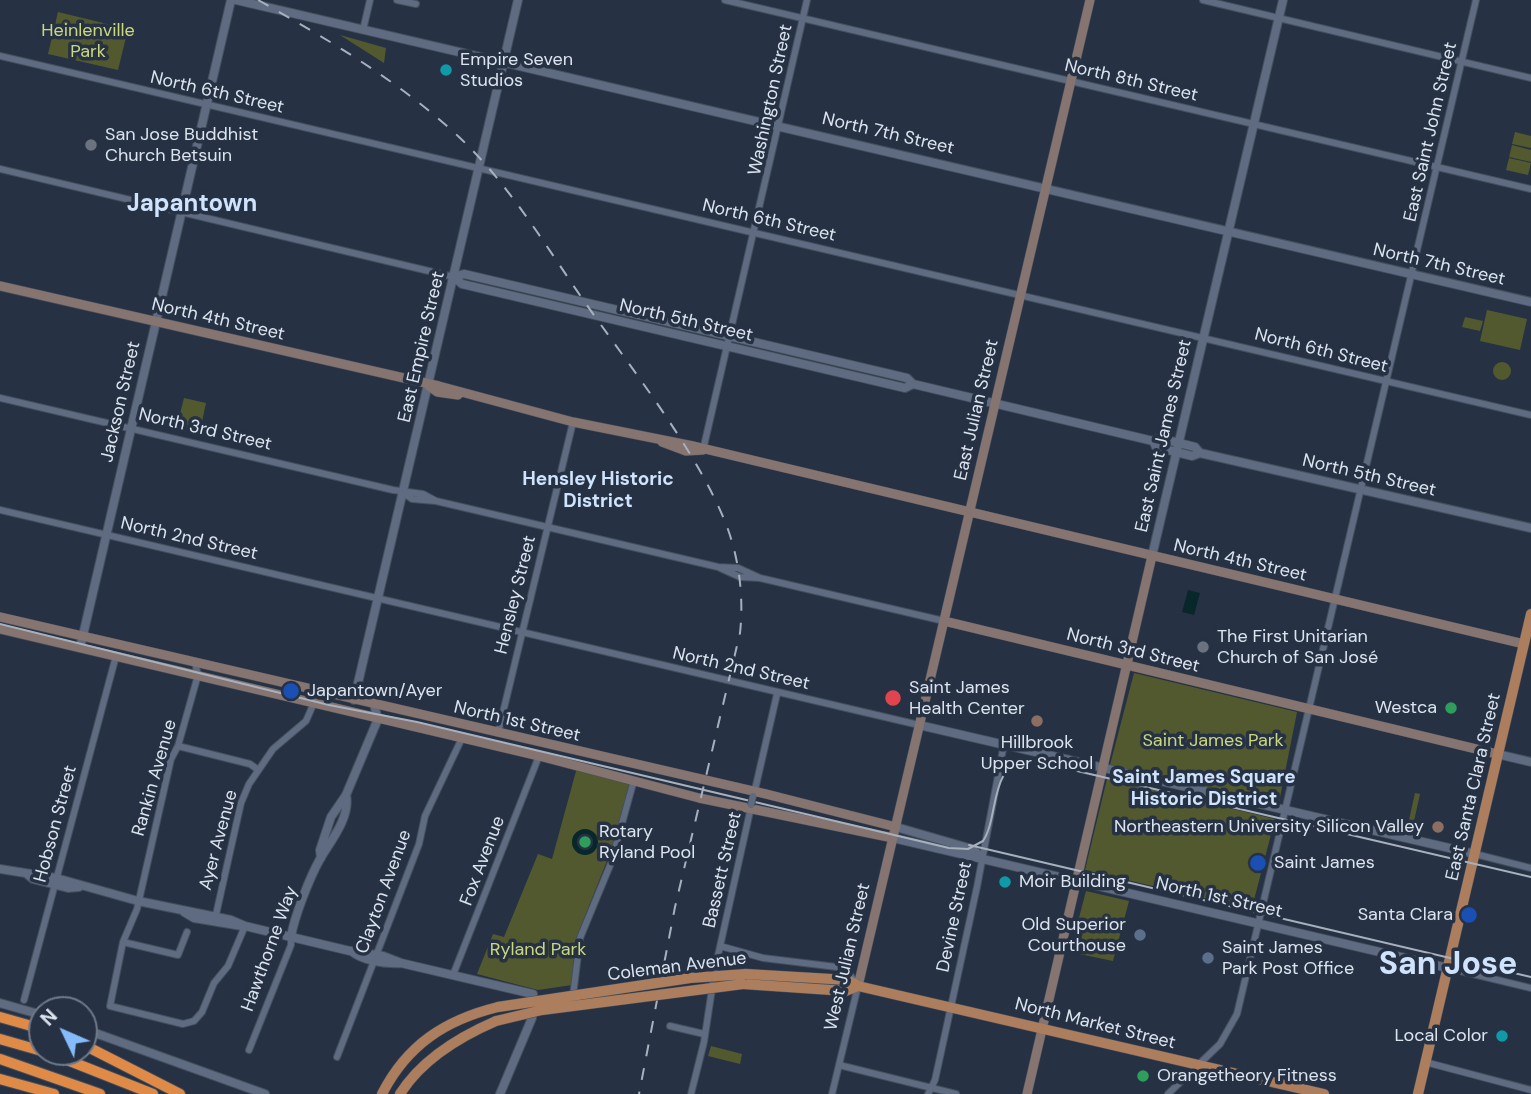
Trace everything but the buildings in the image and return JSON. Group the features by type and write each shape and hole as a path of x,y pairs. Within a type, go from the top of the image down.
{"highway":[{"path":"0,1017 28,1025"},
{"path":"0,1039 28,1047"},
{"path":"98,1052 180,1094"},
{"path":"0,1059 100,1094"},
{"path":"82,1066 152,1094"},
{"path":"0,1079 54,1094"}],"main road":[{"name":"East Julian Street","path":"895,827 1090,0"},
{"name":"North 4th Street","path":"0,286 1528,644"},
{"name":"East Saint James Street","path":"1027,1094 1152,556"},
{"name":"East Santa Clara Street","path":"1418,1094 1497,754 1528,644 1531,614"},
{"name":"North 1st Street","path":"0,617 895,827"},
{"name":"North 3rd Street","path":"944,621 1497,754"},
{"name":"North 1st Street","path":"0,629 313,705 893,838"},
{"name":"West Julian Street","path":"858,986 895,827"},
{"name":"Coleman Avenue","path":"382,1094 404,1060 428,1036 462,1017 498,1007 690,978 848,980 858,986"},
{"name":"Coleman Avenue","path":"400,1094 436,1055 496,1021 542,1010 744,979"},
{"name":"North Market Street","path":"858,986 1324,1094"}],"street":[{"name":"North 7th Street","path":"233,0 1531,302"},
{"name":"Jackson Street","path":"80,648 206,104 233,0"},
{"path":"363,30 370,0"},
{"path":"397,0 416,4"},
{"name":"East Empire Street","path":"354,700 519,0"},
{"name":"North 8th Street","path":"725,0 1531,189"},
{"name":"Washington Street","path":"704,450 807,0"},
{"path":"1203,0 1531,78"},
{"name":"East Saint James Street","path":"1152,556 1283,0"},
{"name":"East Saint John Street","path":"1168,1094 1220,1044 1234,1021 1476,0"},
{"name":"North 6th Street","path":"0,56 1531,415"},
{"name":"North 5th Street","path":"0,169 454,277 464,274 907,378 913,384 1153,441 1156,447 1178,447 1192,456 1200,453 1531,528"},
{"name":"North 5th Street","path":"454,277 461,284 727,347 905,388 913,384"},
{"name":"North 3rd Street","path":"0,398 403,493 423,494 436,501 718,567 740,577 760,578 944,621"},
{"name":"Hensley Street","path":"497,734 573,422"},
{"name":"North 2nd Street","path":"0,510 777,694 1475,854"},
{"name":"Hobson Street","path":"24,1000 116,656"},
{"name":"Rankin Avenue","path":"195,663 198,675 178,746 171,759 138,901 123,942 110,1006 188,1023 202,1012 214,983 228,966 245,926"},
{"name":"Bassett Street","path":"691,1094 720,946 777,694"},
{"name":"Ayer Avenue","path":"215,919 241,803 257,769 273,749 306,720 313,705"},
{"path":"374,705 379,719"},
{"name":"Hawthorne Way","path":"249,1050 291,945 291,937 321,858 336,835 348,802 346,795 379,719"},
{"name":"Clayton Avenue","path":"337,1057 419,844 425,816 462,738"},
{"name":"Devine Street","path":"930,1091 1004,744"},
{"path":"178,746 250,764 257,769"},
{"path":"1497,754 1531,762"},
{"name":"Fox Avenue","path":"453,975 539,756"},
{"path":"571,1008 580,938 611,863 634,780"},
{"name":"North 1st Street","path":"895,827 972,849 982,857"},
{"name":"North 1st Street","path":"893,838 1448,968"},
{"path":"1475,854 1531,868"},
{"path":"0,869 533,995 535,1001 532,1018 500,1094"},
{"path":"123,942 178,955 187,932"},
{"path":"720,946 763,958 845,968 858,986"},
{"path":"1448,968 1531,988"},
{"name":"West Julian Street","path":"832,1094 858,986"},
{"path":"535,1001 573,996"},
{"path":"0,1003 28,1011"},
{"path":"670,1026 704,1034"},
{"path":"98,1034 265,1094"},
{"path":"1425,1062 1531,1090"},
{"path":"839,1065 930,1091 956,1094"}],"green space":[{"name":"Heinlenville Park","path":"58,12 128,29 118,70 48,54"},
{"path":"340,35 386,48 384,63"},
{"path":"1515,132 1531,136 1531,148 1512,144"},
{"path":"1512,145 1531,150 1531,162 1509,157"},
{"path":"1509,158 1531,163 1528,175 1506,170"},
{"path":"1487,310 1527,319 1520,350 1480,341"},
{"path":"1465,317 1483,321 1480,331 1462,327"},
{"path":"1498,362 1506,362 1511,371 1509,378 1498,380 1493,375 1493,367"},
{"path":"184,398 206,403 200,431 177,426"},
{"name":"Saint James Park","path":"1134,673 1297,712 1279,802 1211,790 1110,765"},
{"name":"Ryland Park","path":"578,764 631,778 614,843 575,941 572,985 538,990 477,974 493,934 504,937 538,854 552,859"},
{"name":"Saint James Park","path":"1107,779 1275,819 1255,896 1254,910 1085,870"},
{"path":"1415,793 1420,794 1412,830 1407,829"},
{"path":"1086,891 1129,901 1113,961 1070,952"},
{"path":"711,1046 742,1054 740,1064 708,1056"}],"shaded area":[{"path":"1188,590 1200,593 1194,615 1182,612"},
{"name":"Rotary Ryland Pool","path":"585,829 594,833 598,842 594,851 585,855 576,851 572,842 576,833"}],"tram line":[{"path":"0,624 329,705 417,722 949,848 968,849 983,841 992,818 1001,780 1007,770 1017,763 1030,760 1531,877"},
{"path":"969,845 1531,977"}],"railway":[{"path":"258,0 337,46 388,80 436,117 477,155 526,216 661,409 698,467 726,524 739,577 740,633 675,907 639,1094"}],"place":[{"name":"Empire Seven Studios","path":"446,70"},
{"name":"San Jose Buddhist Church Betsuin","path":"91,145"},
{"name":"The First Unitarian Church of San José","path":"1203,647"},
{"name":"Japantown/Ayer","path":"291,691"},
{"name":"Saint James Health Center","path":"893,698"},
{"name":"Westca","path":"1451,708"},
{"name":"Hillbrook Upper School","path":"1037,721"},
{"name":"Northeastern University Silicon Valley","path":"1438,827"},
{"name":"Rotary Ryland Pool","path":"585,842"},
{"name":"Saint James","path":"1258,863"},
{"name":"Moir Building","path":"1005,882"},
{"name":"Santa Clara","path":"1469,915"},
{"name":"Old Superior Courthouse","path":"1140,935"},
{"name":"Saint James Park Post Office","path":"1208,958"},
{"name":"Local Color","path":"1502,1036"},
{"name":"Orangetheory Fitness","path":"1143,1076"}],"district":[{"name":"Japantown","path":"192,205"},
{"name":"Hensley Historic District","path":"598,491"},
{"name":"Saint James Square Historic District","path":"1204,789"},
{"name":"San Jose","path":"1448,966"}]}
